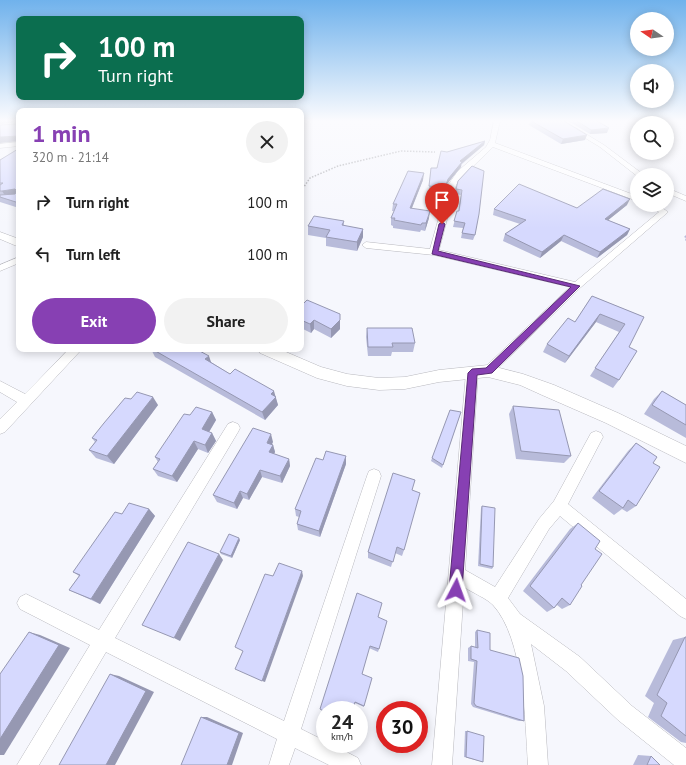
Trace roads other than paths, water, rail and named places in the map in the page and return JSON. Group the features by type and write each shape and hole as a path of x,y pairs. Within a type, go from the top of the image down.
{"main road":[{"path":"0,235 16,242"},
{"path":"271,352 317,372 347,380 379,384 405,383 439,376 480,372 523,380 612,418 686,455"}],"street":[{"path":"434,252 455,179 480,157"},
{"path":"525,157 630,196"},
{"path":"616,157 631,168"},
{"path":"674,193 686,198"},
{"path":"442,765 457,574 480,372 577,286 664,212"},
{"path":"366,245 434,252 577,286"},
{"path":"0,268 16,261"},
{"path":"0,428 73,352"},
{"path":"0,386 27,400"},
{"path":"27,765 233,428"},
{"path":"498,598 544,524 559,506 596,437"},
{"path":"279,765 374,476"},
{"path":"559,506 686,610"},
{"path":"457,574 498,598 514,620 521,638 534,706 538,765"},
{"path":"26,603 351,765"},
{"path":"514,620 573,664 625,713 686,761"}]}
